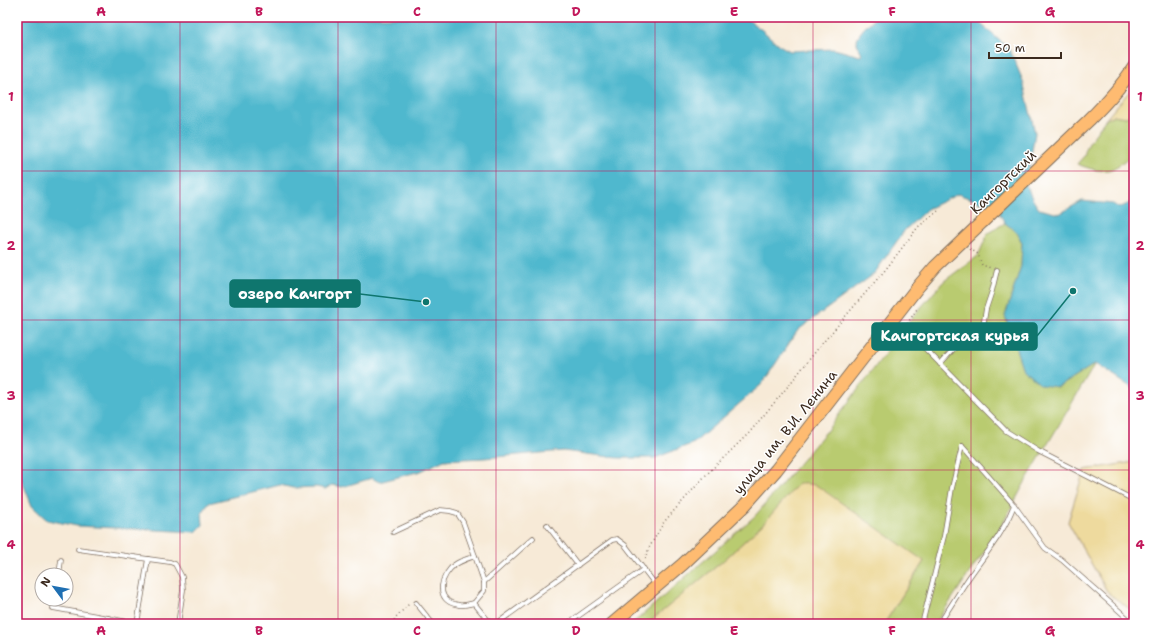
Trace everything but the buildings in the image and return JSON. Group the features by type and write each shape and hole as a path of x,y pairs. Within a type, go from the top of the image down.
{"main road":[{"name":"Качгортский","path":"965,243 1111,98 1134,67"},
{"name":"улица им. В.И. Ленина","path":"612,624 683,564 744,506 771,476 917,288 935,267 965,243"}],"lane":[{"path":"940,364 957,344 972,335 982,333 986,309 997,270"},
{"path":"908,332 1006,431 1038,451 1134,500"},
{"path":"922,624 944,536 952,488 962,446 1014,505 1045,548 1062,560 1134,624"},
{"path":"939,624 968,579 995,544 1010,517 1014,505"},
{"path":"393,532 440,510 457,513 463,522 475,556 484,582 484,592 474,603 460,606 452,603 442,592 441,587 443,580 450,569 459,562 475,556"},
{"path":"547,525 578,564"},
{"path":"484,582 533,538"},
{"path":"496,624 612,540 617,540 626,545 657,586"},
{"path":"78,549 170,562 175,564 182,577 183,590 178,624"},
{"path":"53,607 137,624 148,559"},
{"path":"60,567 61,560"},
{"path":"567,624 644,569"},
{"path":"416,603 433,624"},
{"path":"474,603 491,624"},
{"path":"106,624 108,618"}],"path":[{"path":"644,569 649,548 664,522 705,476 749,433 789,386 820,346 886,269 918,227 938,210"},
{"path":"965,243 978,254 982,265 997,270"},
{"path":"908,332 905,326 917,310 916,302"},
{"path":"393,624 395,618 410,604 416,603"}],"green space":[{"path":"1134,113 1134,152 1120,164 1108,170 1095,170 1077,164 1085,155 1089,143 1105,120 1113,115 1126,117"},
{"path":"1005,223 1017,232 1022,243 1021,266 1005,316 1023,370 1058,387 1095,364 1024,484 996,536 935,624 884,624 924,561 762,525 723,561 647,624 632,624 755,516 825,433 916,313 944,281 978,256 988,233"}],"sand":[{"path":"1134,86 1134,113 1126,117 1113,115 1105,120"},
{"path":"1134,462 1134,612 1108,593 1068,522 1084,470"},
{"path":"799,483 816,485 924,561 884,624 647,624 723,561 762,525"}],"water":[{"path":"17,17 744,17 779,45 790,51 834,49 860,56 862,55 857,39 864,28 876,17 963,17 981,24 1010,50 1023,81 1035,133 1026,185 1039,209 1059,214 1082,201 1113,204 1119,208 1134,201 1134,389 1095,364 1058,387 1041,385 1023,370 1005,316 1021,266 1022,243 1017,232 1005,223 998,211 958,194 927,209 904,231 874,274 798,330 762,384 694,443 655,458 618,458 563,451 444,460 421,471 379,482 372,478 342,487 332,485 325,489 317,487 293,488 280,485 209,503 202,513 203,525 196,532 77,526 47,520 32,506 17,468"}],"place":[{"name":"Качгортская курья","path":"1073,291"},
{"name":"озеро Качгорт","path":"426,302"}]}
